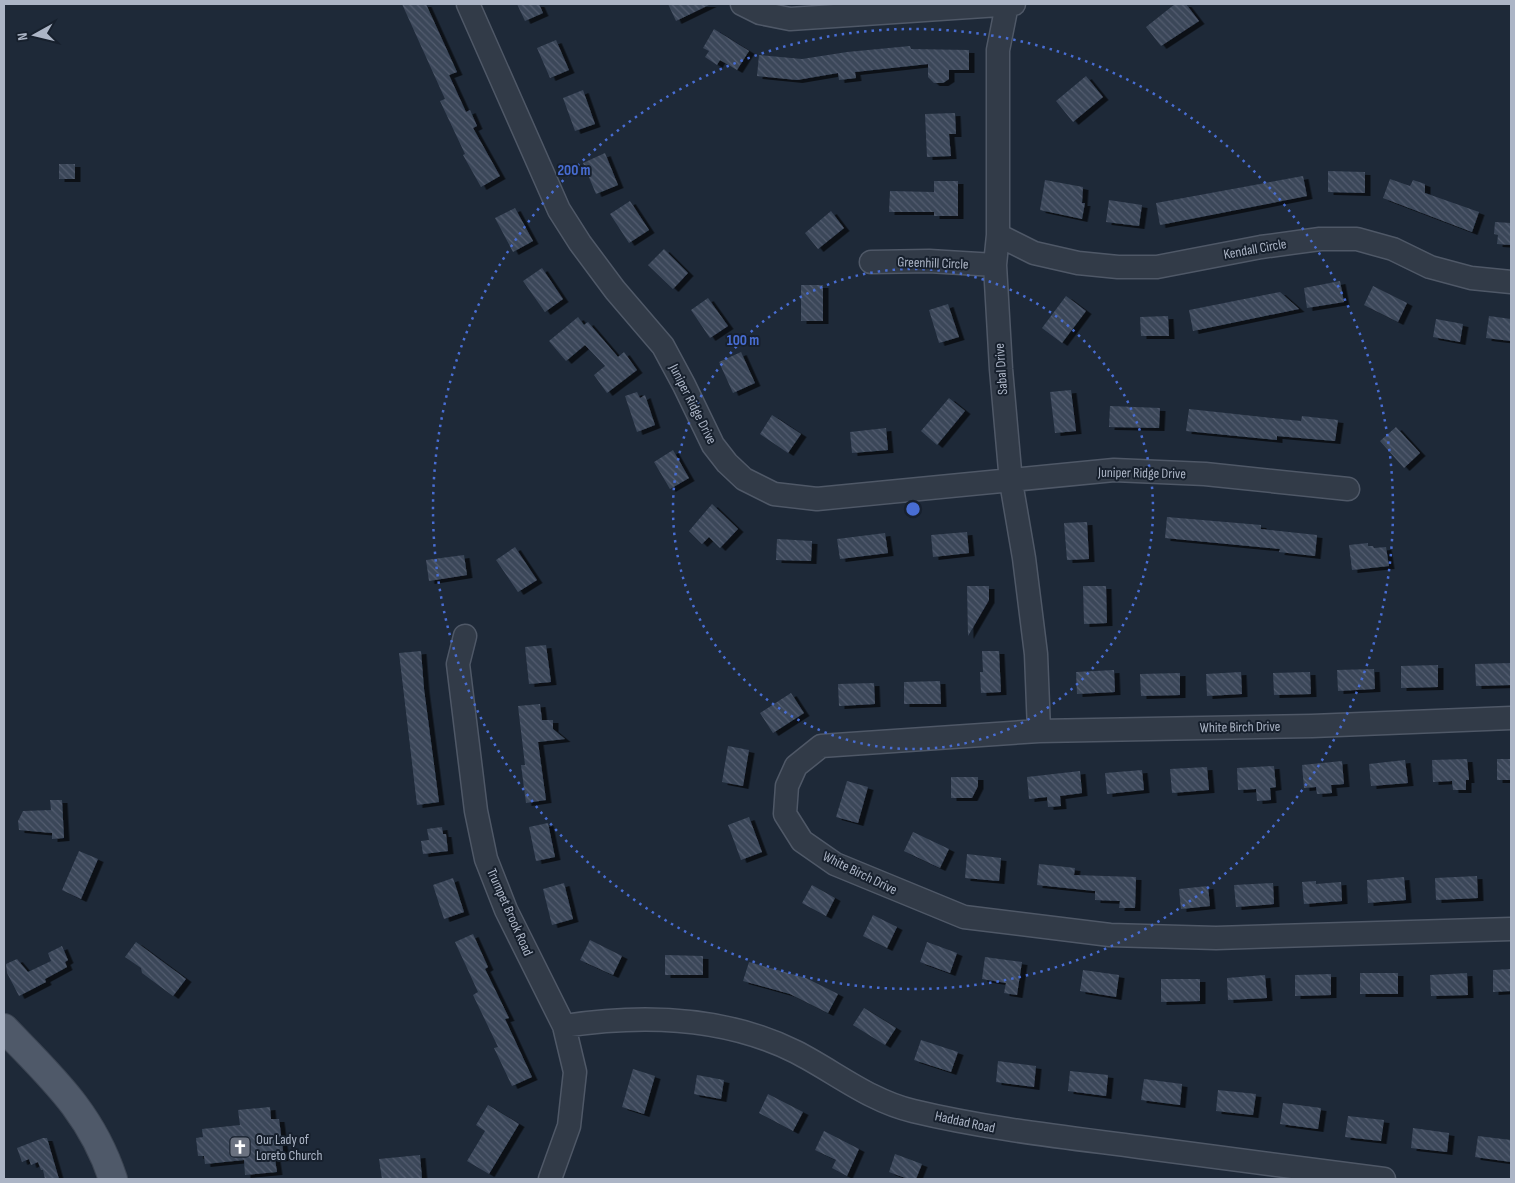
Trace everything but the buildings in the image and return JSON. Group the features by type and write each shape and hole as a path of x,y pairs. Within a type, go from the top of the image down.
{"main road":[{"path":"4,1028 73,1101 104,1151 113,1179"}],"street":[{"name":"Juniper Ridge Drive","path":"468,4 559,210 615,290 663,346 713,445 727,464 744,479 774,494 817,499 1011,482 1114,470 1205,474 1348,489"},
{"path":"742,4 760,13 790,19 1010,5"},
{"name":"Sabal Drive","path":"1010,5 998,50 998,234 996,265 1001,369 1011,482 1024,558 1036,654 1039,731"},
{"name":"Kendall Circle","path":"998,234 1034,253 1078,263 1128,267 1158,267 1261,247 1320,239 1357,239 1393,249 1438,270 1471,278 1511,282"},
{"name":"Greenhill Circle","path":"871,262 929,261 996,265"},
{"name":"Trumpet Brook Road","path":"465,636 458,664 476,811 486,859 506,910 564,1026 575,1072 569,1126 550,1179"},
{"name":"White Birch Drive","path":"1511,718 1312,726 1039,731 821,746 796,766 788,786 785,814 802,841 835,864 964,917 1110,935 1216,938 1511,929"},
{"name":"Haddad Road","path":"564,1026 608,1019 669,1019 739,1029 795,1052 862,1091 911,1111 1005,1130 1384,1179"}],"place":[{"name":"Our Lady of Loreto Church","path":"240,1147"}]}
